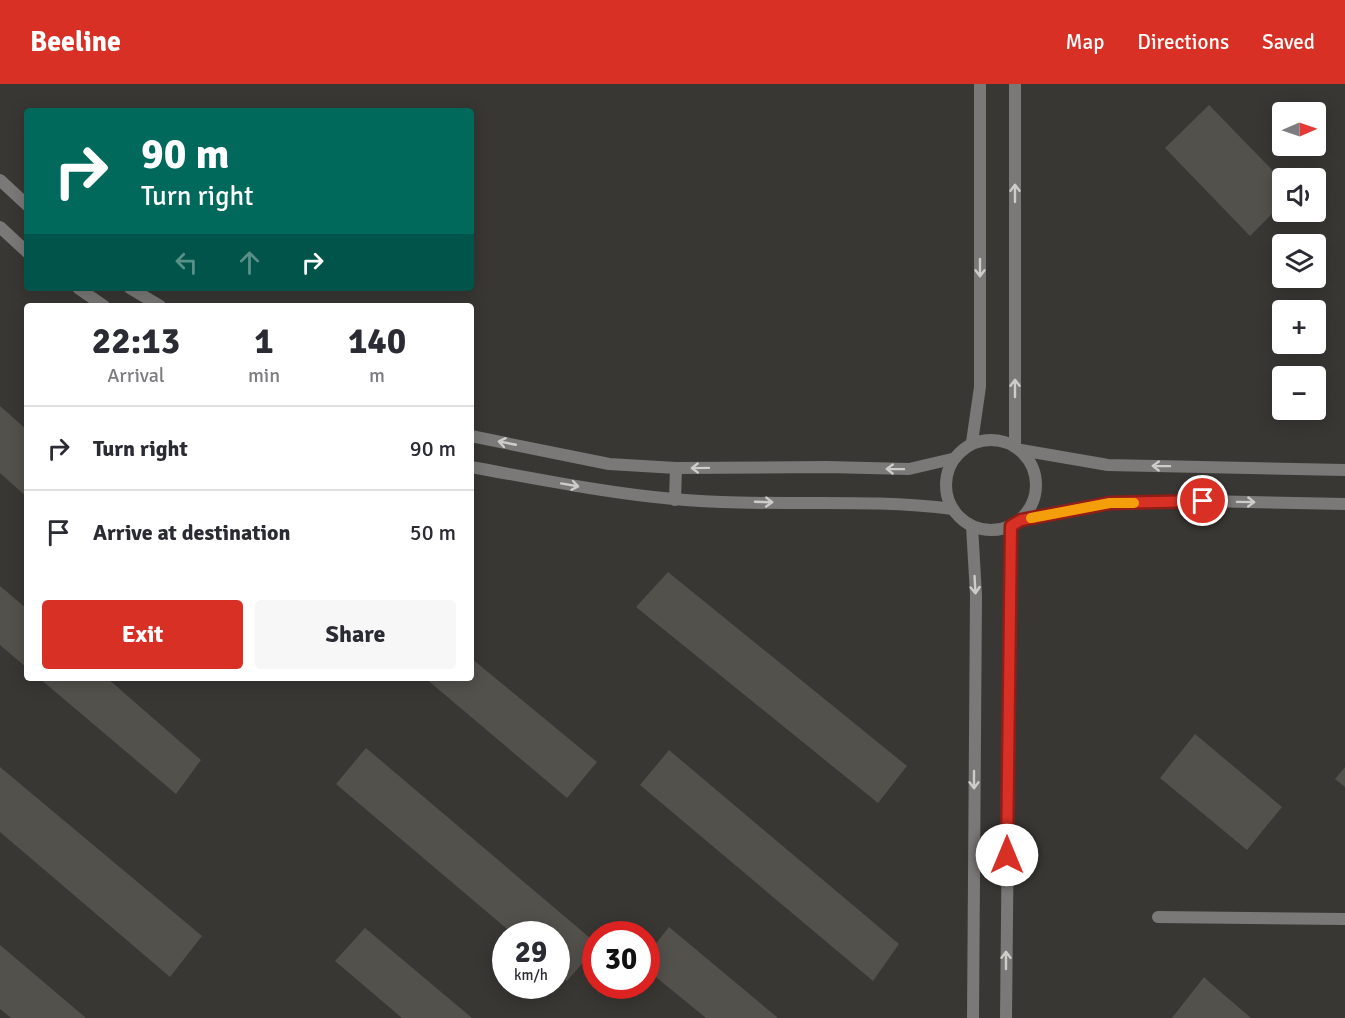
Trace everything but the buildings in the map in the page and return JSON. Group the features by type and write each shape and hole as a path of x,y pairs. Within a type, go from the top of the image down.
{"street":[{"path":"972,442 980,387 980,84"},
{"path":"1006,1018 1016,523 1035,498 1035,471 1018,448 1015,84"},
{"path":"0,180 24,202"},
{"path":"0,227 24,249"},
{"path":"82,291 100,303"},
{"path":"135,291 155,303"},
{"path":"474,437 609,464 676,468 909,469 952,459 972,442 998,439 1018,448 1108,465 1345,470"},
{"path":"952,459 945,484 953,509 972,526 992,531 1016,523 1110,503 1203,501 1345,504"},
{"path":"474,468 600,490 675,500 912,504 953,509"},
{"path":"675,500 676,468"},
{"path":"972,526 976,595 973,1018"},
{"path":"1158,917 1345,919"}],"slow traffic":[{"path":"1031,518 1110,503 1134,503"}],"route":[{"path":"1007,855 1011,526 1021,520 1110,503 1203,501"}]}
